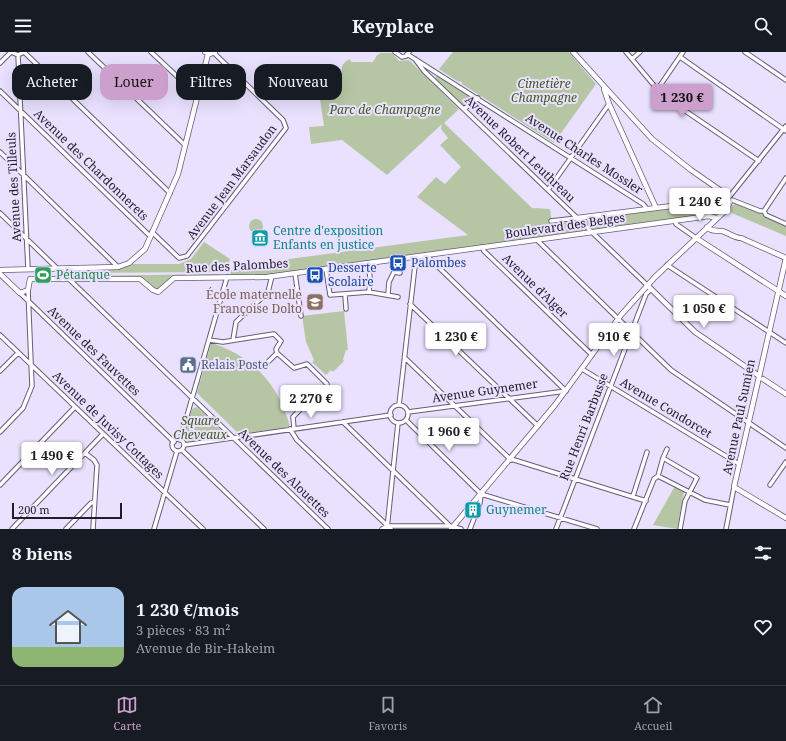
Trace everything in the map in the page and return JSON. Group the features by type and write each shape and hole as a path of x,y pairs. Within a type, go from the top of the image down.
{"street":[{"path":"0,64 11,52 18,55 24,52 170,193"},
{"path":"88,52 185,145"},
{"path":"151,52 176,75"},
{"path":"204,64 207,53 214,52"},
{"name":"Avenue Jean Marsaudon","path":"151,234 179,258 187,256 286,128 284,120 214,52"},
{"path":"395,52 402,57 408,53"},
{"path":"573,52 652,139 729,198 760,211 764,211 766,215 786,224"},
{"path":"626,52 657,90 759,161"},
{"path":"632,59 640,52"},
{"path":"657,90 683,52"},
{"path":"745,52 786,80"},
{"name":"Avenue Charles Mossler","path":"408,53 415,60 478,98 643,204 647,209"},
{"name":"Avenue des Tilleuls","path":"18,55 28,269"},
{"path":"680,57 785,131"},
{"name":"Avenue Robert Leuthreau","path":"415,60 424,71 649,287"},
{"path":"604,87 609,104 656,208"},
{"name":"Avenue des Chardonnerets","path":"0,91 151,234"},
{"path":"464,109 478,98"},
{"path":"0,270 118,267 128,263 145,248 178,174 196,100"},
{"path":"548,190 609,104"},
{"path":"452,527 538,426 566,391 618,320 667,265 728,207 729,198 785,131 786,126"},
{"path":"0,152 118,267"},
{"path":"764,211 786,178"},
{"name":"Boulevard des Belges","path":"551,221 729,198"},
{"name":"Avenue des Alouettes","path":"0,213 328,529"},
{"name":"Boulevard des Belges","path":"416,257 710,216 716,218"},
{"path":"675,221 676,224 696,238 786,296"},
{"path":"707,227 710,230 724,232 741,238 786,258"},
{"path":"538,240 618,320 671,370 786,448"},
{"name":"Avenue d'Alger","path":"482,247 592,355"},
{"path":"426,255 566,391"},
{"path":"399,405 416,257"},
{"name":"Rue des Palombes","path":"28,290 28,283 30,279 67,277 140,279 153,290 158,292 174,278 272,276 416,257"},
{"name":"Avenue Paul Sumien","path":"734,487 748,423 761,377 765,351 786,258"},
{"path":"368,263 370,277 368,292"},
{"path":"667,265 786,343"},
{"path":"326,269 330,295 368,292 388,294 398,297"},
{"path":"388,294 390,277 394,272 400,273"},
{"path":"295,273 301,316"},
{"name":"Avenue des Fauvettes","path":"0,274 3,279 20,293 174,442"},
{"path":"233,340 236,322 268,292 272,276"},
{"path":"180,440 227,278"},
{"path":"649,287 695,332 786,394"},
{"name":"Rue Henri Barbusse","path":"556,529 649,287"},
{"path":"0,432 19,413 28,400 32,386 28,290 20,293"},
{"path":"345,295 346,309"},
{"path":"410,304 538,426"},
{"path":"209,340 218,342 274,334 281,341 276,349 277,353 263,367"},
{"name":"Avenue de Juvisy Cottages","path":"0,335 203,529"},
{"path":"0,371 18,353"},
{"path":"277,353 294,368 307,364 328,386 327,390 321,397 311,398 293,417 292,429 297,440 387,527 391,529"},
{"path":"405,358 511,459 646,501"},
{"name":"Avenue Condorcet","path":"582,369 739,464"},
{"name":"Avenue Guynemer","path":"408,412 566,391"},
{"path":"399,405 404,407 408,412 406,420"},
{"path":"398,423 393,420 391,416 392,409 399,405"},
{"path":"0,485 75,407"},
{"path":"184,445 391,416"},
{"path":"398,423 406,420"},
{"path":"406,420 481,494 597,529"},
{"path":"343,422 452,527"},
{"path":"387,527 398,423"},
{"path":"12,529 103,434"},
{"path":"177,451 172,446 174,442 180,440"},
{"path":"180,440 184,445"},
{"path":"182,450 184,445"},
{"path":"634,529 654,480 658,476 667,448"},
{"path":"177,451 182,450"},
{"path":"182,450 264,529"},
{"path":"154,529 177,451"},
{"path":"632,496 647,452"},
{"path":"85,453 94,460 97,465 93,529"},
{"path":"663,458 697,478 685,501 680,529"},
{"path":"770,485 786,462"},
{"path":"658,476 705,500 730,505"},
{"path":"726,529 734,487 786,518"},
{"path":"470,529 480,503 481,494"},
{"path":"66,529 90,503 94,502"},
{"path":"382,529 387,527 452,527 461,529"}],"green space":[{"name":"Cimetière Champagne","path":"453,52 569,52 596,84 554,143 462,84 462,82 457,81 439,69"},
{"name":"Parc de Champagne","path":"381,53 392,53 399,61 409,60 459,109 444,123 532,208 550,209 552,224 576,221 584,228 582,232 272,275 230,275 234,263 267,262 468,235 417,197 436,177 445,184 461,167 440,145 448,138 441,129 442,124 387,175 342,140 311,144 309,127 324,126 320,100 342,100 342,68 344,63 350,59 351,62 373,62 377,55"},
{"path":"437,75 471,97 466,104 463,105 435,79"},
{"path":"725,201 725,206 718,214 594,230 583,221 584,219"},
{"path":"736,203 786,224 786,236 727,211"},
{"path":"253,219 259,219 263,223 263,229 259,233 253,233 249,229 249,223"},
{"path":"204,242 230,259 226,272 68,273 68,270 117,270 131,264 179,264 191,259"},
{"path":"219,274 219,276 173,277 159,289 154,290 143,279 77,278 77,276"},
{"path":"344,311 348,350 346,350 343,359 344,361 333,372 331,370 326,375 312,362 314,360 306,342 302,316"},
{"path":"211,343 226,348 239,355 262,374 279,398 290,427 239,434 197,393"},
{"name":"Square Cheveaux","path":"197,407 223,432 221,437 189,441 184,436 192,409"},
{"path":"675,486 684,492 677,529 653,525"}],"place":[{"name":"Centre d'exposition Enfants en justice","path":"260,238"},
{"name":"Palombes","path":"398,263"},
{"name":"Pétanque","path":"43,275"},
{"name":"Desserte Scolaire","path":"315,275"},
{"name":"École maternelle Françoise Dolto","path":"315,302"},
{"name":"Relais Poste","path":"188,365"},
{"name":"Guynemer","path":"473,510"}]}
